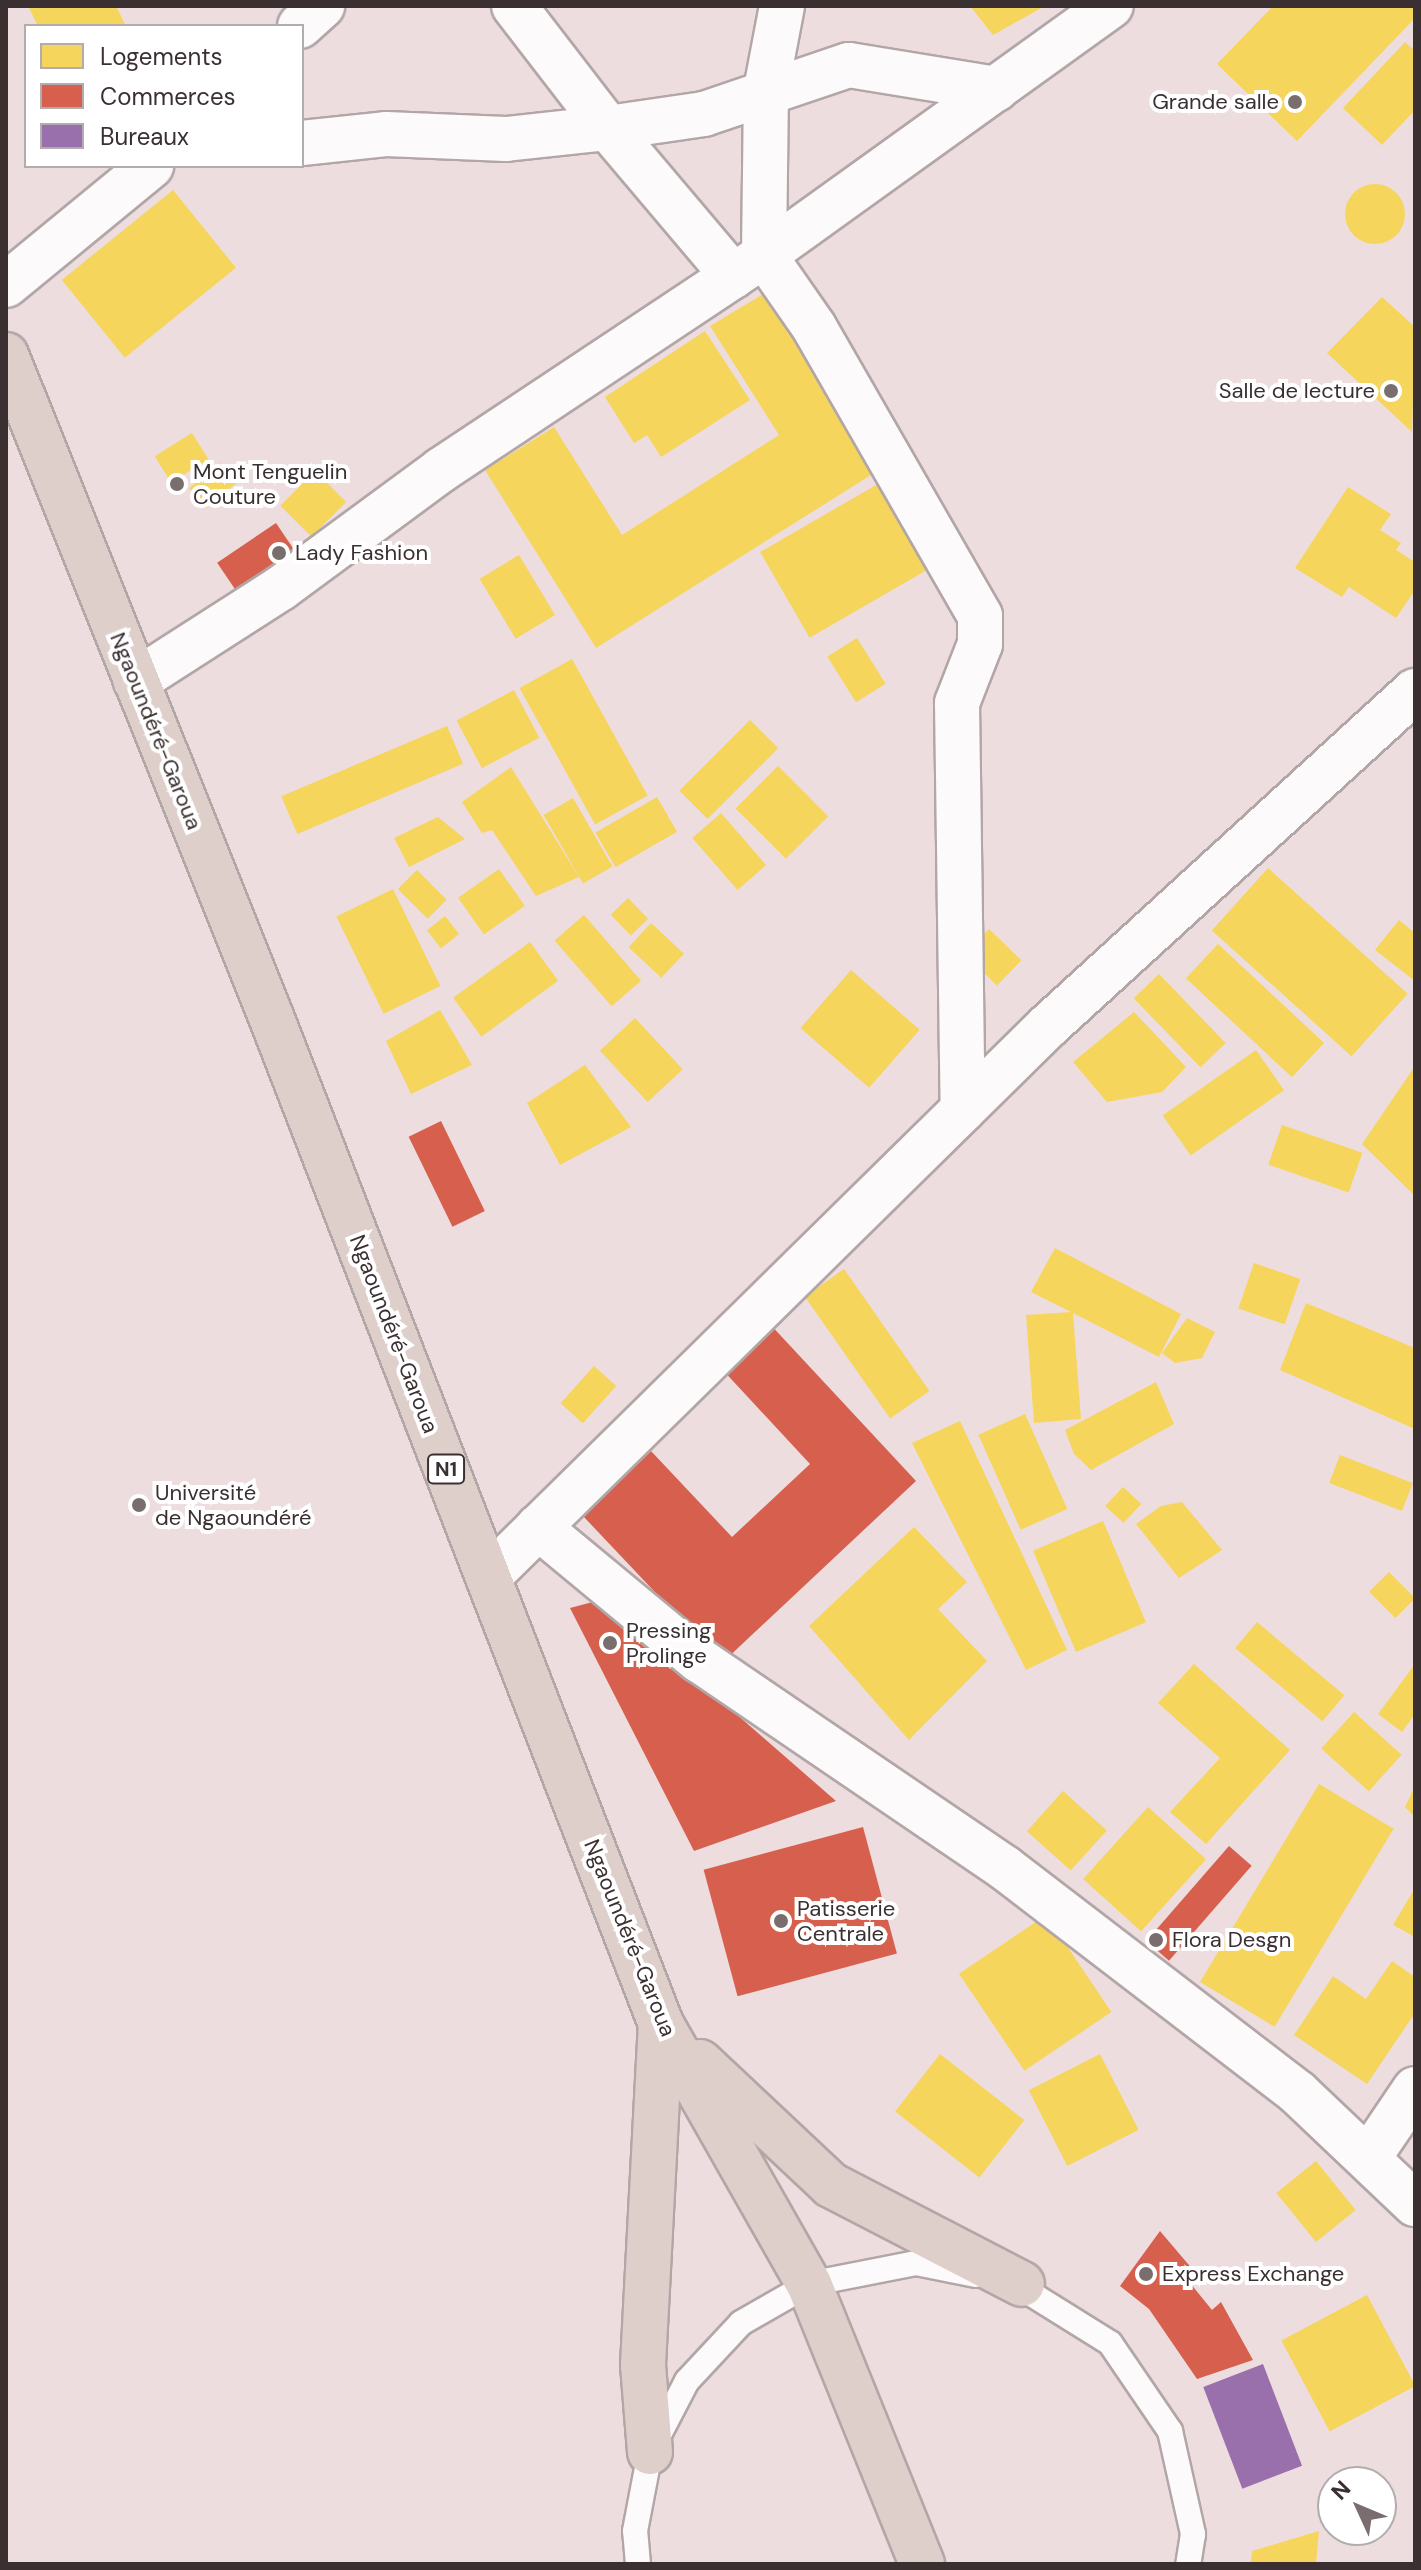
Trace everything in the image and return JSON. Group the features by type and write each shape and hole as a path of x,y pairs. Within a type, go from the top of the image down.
{"highway":[{"name":"Ngaoundéré-Garoua","path":"6,355 661,2024 809,2284 922,2564"},
{"path":"661,2024 831,2185 1022,2284"},
{"path":"650,2452 643,2365 661,2024"}],"street":[{"path":"302,24 322,6"},
{"path":"514,6 608,128 814,327 980,616 980,644 957,703 963,1110"},
{"path":"749,265 766,90 782,6"},
{"path":"136,681 281,588 441,470 749,265 1111,6"},
{"path":"304,143 386,134 506,139 608,128 704,114 766,90 849,65 996,89"},
{"path":"6,285 149,168"},
{"path":"488,1577 963,1110 1415,691"},
{"path":"538,1527 699,1660 1005,1868 1297,2092 1369,2157 1415,2204"},
{"path":"1369,2157 1415,2089"}],"lane":[{"path":"638,2564 635,2531 650,2452 687,2381 741,2323 809,2284 916,2263 1022,2284 1110,2343 1170,2431 1193,2534 1188,2564"}],"building: Logements":[{"path":"28,6 116,6 125,24 37,24"},
{"path":"970,6 1045,6 993,35"},
{"name":"Grande salle","path":"1273,6 1415,6 1415,18 1297,141 1217,64"},
{"path":"1405,42 1415,51 1415,110 1382,145 1343,108"},
{"path":"1375,184 1387,186 1396,193 1403,202 1403,226 1396,235 1387,242 1375,244 1363,242 1354,235 1347,226 1345,214 1347,202 1354,193 1363,186"},
{"path":"173,190 236,268 125,358 62,280"},
{"path":"770,290 882,468 596,648 485,470 554,427 622,535 779,435 710,326"},
{"name":"Salle de lecture","path":"1382,297 1415,327 1412,432 1327,353"},
{"path":"705,331 750,400 661,457 647,435 634,443 605,397"},
{"path":"192,433 208,459 171,483 155,456"},
{"path":"220,463 236,483 205,508 189,488"},
{"path":"315,471 346,502 311,537 280,506"},
{"path":"890,477 940,563 810,638 760,552"},
{"path":"1348,487 1391,514 1380,530 1401,543 1396,550 1415,562 1415,590 1396,618 1349,587 1342,597 1295,568"},
{"path":"519,555 555,615 516,639 480,579"},
{"path":"857,638 886,684 856,702 827,657"},
{"path":"572,659 648,795 595,825 520,688"},
{"path":"514,690 539,738 482,768 457,721"},
{"path":"750,720 778,748 708,819 679,791"},
{"path":"447,726 463,764 297,834 281,796"},
{"path":"778,766 828,816 786,859 736,808"},
{"path":"511,767 579,877 536,896 492,830 482,833 462,802"},
{"path":"657,797 677,832 616,867 596,832"},
{"path":"573,798 612,866 583,883 544,815"},
{"path":"721,813 766,865 738,890 692,838"},
{"path":"438,817 465,839 409,867 394,838"},
{"path":"1268,868 1408,994 1352,1056 1212,930"},
{"path":"499,869 525,906 484,935 458,898"},
{"path":"417,870 447,900 428,919 398,889"},
{"path":"393,889 440,986 384,1014 336,917"},
{"path":"628,898 648,919 631,936 611,915"},
{"path":"584,915 641,981 612,1006 555,941"},
{"path":"445,916 459,934 441,948 427,930"},
{"path":"1399,920 1415,933 1415,981 1375,950"},
{"path":"651,923 684,954 661,978 628,947"},
{"path":"989,929 1021,960 997,985 965,954"},
{"path":"530,942 558,981 481,1037 453,998"},
{"path":"1218,944 1324,1043 1292,1077 1186,978"},
{"path":"851,970 920,1030 869,1088 800,1028"},
{"path":"1159,974 1226,1043 1201,1067 1134,998"},
{"path":"440,1010 472,1065 411,1094 386,1041"},
{"path":"1134,1012 1186,1067 1162,1092 1107,1102 1073,1062"},
{"path":"635,1018 683,1069 648,1102 600,1051"},
{"path":"1256,1050 1284,1090 1191,1156 1163,1115"},
{"path":"585,1065 631,1127 560,1165 527,1103"},
{"path":"1415,1066 1415,1196 1362,1144"},
{"path":"1282,1125 1362,1153 1349,1192 1268,1165"},
{"path":"1055,1248 1181,1314 1159,1357 1073,1313 1081,1419 1034,1423 1026,1315 1071,1312 1031,1292"},
{"path":"1254,1263 1300,1279 1285,1324 1238,1308"},
{"path":"844,1269 929,1391 890,1419 805,1297"},
{"path":"1306,1303 1415,1348 1415,1429 1280,1370"},
{"path":"1187,1318 1215,1332 1202,1358 1175,1363 1162,1353"},
{"path":"594,1366 616,1386 583,1423 561,1403"},
{"path":"1156,1382 1174,1424 1091,1470 1074,1454 1065,1430"},
{"path":"1025,1414 1067,1509 1021,1530 978,1435"},
{"path":"960,1421 1067,1650 1026,1670 912,1443"},
{"path":"1340,1455 1413,1483 1402,1511 1329,1483"},
{"path":"1123,1487 1141,1504 1124,1523 1105,1506"},
{"path":"1182,1502 1222,1550 1179,1578 1136,1524 1161,1506"},
{"path":"1103,1521 1146,1622 1076,1652 1033,1551"},
{"path":"914,1527 967,1582 938,1609 987,1661 909,1740 809,1626"},
{"path":"1389,1572 1415,1598 1395,1618 1369,1592"},
{"path":"1257,1622 1344,1695 1322,1721 1235,1648"},
{"path":"1194,1664 1290,1750 1206,1844 1170,1812 1220,1758 1158,1703"},
{"path":"1415,1664 1415,1714 1402,1732 1378,1714"},
{"path":"1354,1712 1402,1755 1369,1791 1321,1748"},
{"path":"1319,1784 1394,1829 1275,2027 1200,1982"},
{"path":"1415,1786 1415,1817 1405,1807"},
{"path":"1063,1791 1107,1830 1071,1871 1027,1831"},
{"path":"1148,1807 1206,1859 1141,1931 1083,1879"},
{"path":"1415,1888 1415,1937 1393,1925"},
{"path":"1046,1915 1111,2012 1024,2071 959,1974"},
{"path":"1392,1961 1415,1977 1415,2013 1367,2084 1294,2035 1333,1976 1366,1999"},
{"path":"940,2054 1024,2120 979,2177 895,2112"},
{"path":"1100,2054 1139,2130 1067,2166 1029,2090"},
{"path":"1316,2161 1356,2210 1316,2242 1276,2193"},
{"path":"1367,2295 1415,2386 1330,2431 1281,2341"},
{"path":"1317,2532 1316,2564 1251,2564 1252,2551"}],"building: Commerces":[{"path":"276,523 296,553 237,593 217,563"},
{"path":"441,1121 485,1211 452,1227 409,1137"},
{"path":"768,1322 916,1481 722,1663 583,1516 651,1451 732,1537 810,1464 720,1367"},
{"path":"604,1599 836,1801 694,1851 570,1608"},
{"path":"863,1827 897,1954 738,1996 704,1870"},
{"path":"1229,1846 1252,1866 1169,1961 1146,1941"},
{"path":"1160,2231 1194,2271 1186,2278 1212,2310 1221,2302 1253,2360 1197,2379 1149,2309 1120,2286"}],"building: Bureaux":[{"path":"1263,2364 1302,2466 1242,2489 1203,2387"}],"place":[{"name":"Grande salle","path":"1295,102"},
{"name":"Salle de lecture","path":"1391,391"},
{"name":"Mont Tenguelin Couture","path":"177,484"},
{"name":"Lady Fashion","path":"279,553"},
{"name":"Université de Ngaoundéré","path":"139,1505"},
{"name":"Pressing Prolinge","path":"610,1643"},
{"name":"Patisserie Centrale","path":"781,1921"},
{"name":"Flora Desgn","path":"1156,1940"},
{"name":"Express Exchange","path":"1146,2274"}]}
